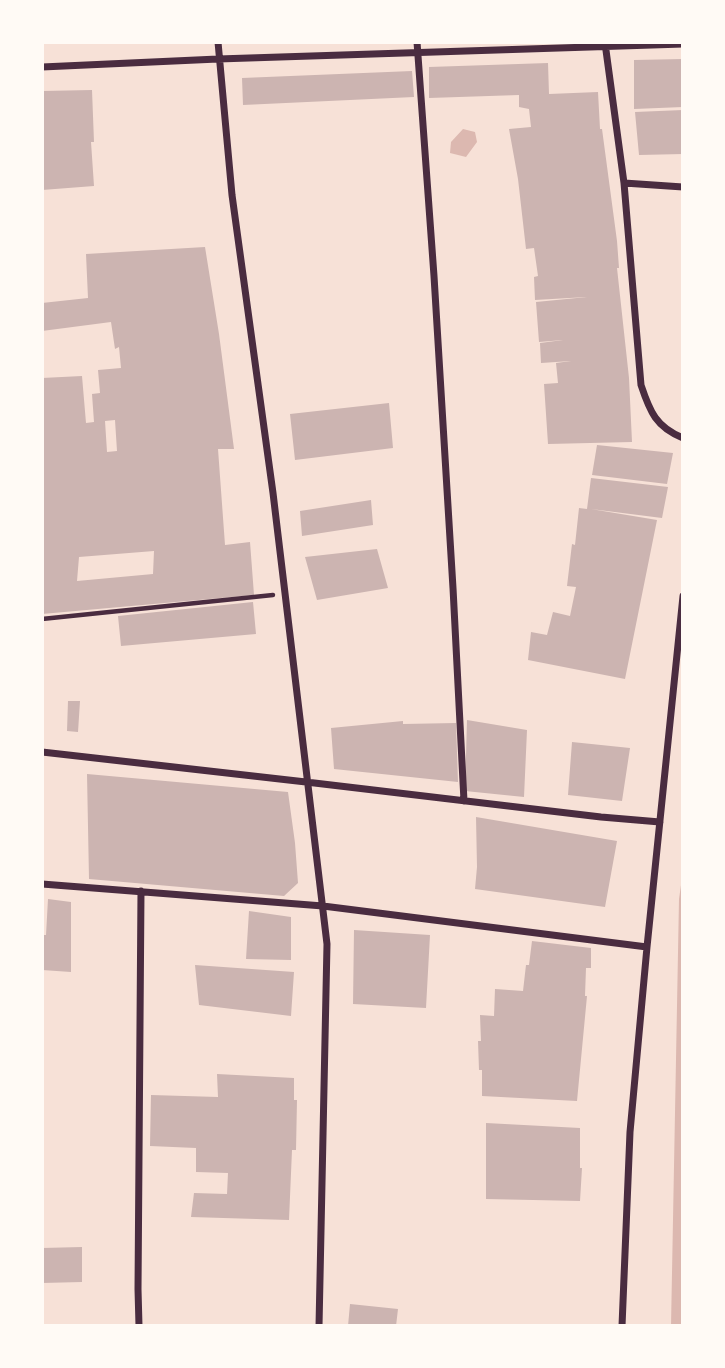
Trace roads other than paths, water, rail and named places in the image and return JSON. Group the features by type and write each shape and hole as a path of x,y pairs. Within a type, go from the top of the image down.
{"street":[{"path":"218,42 232,195 271,480 327,944 319,1326"},
{"path":"418,42 464,801"},
{"path":"42,67 605,44 683,44"},
{"path":"605,44 624,183 641,385 646,402 659,424 683,439"},
{"path":"624,183 683,187"},
{"path":"622,1326 630,1132 683,596"},
{"path":"42,752 660,822"},
{"path":"42,884 323,906 647,947"},
{"path":"139,1326 141,891"}]}
